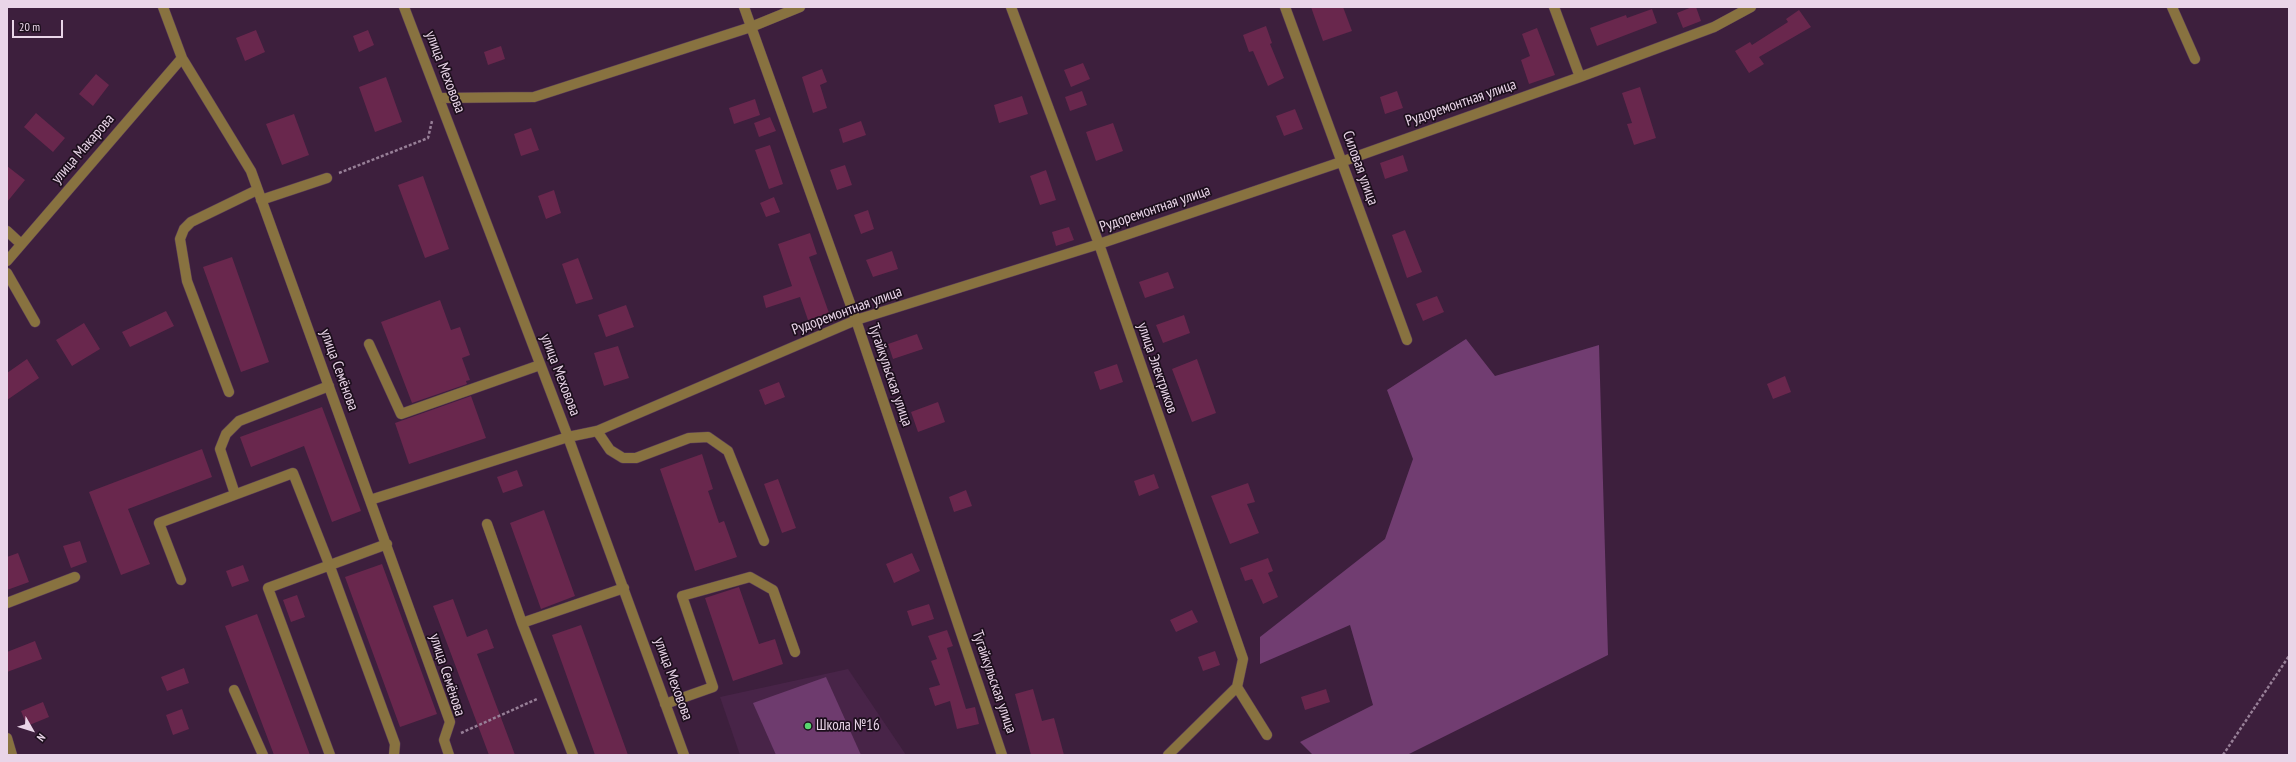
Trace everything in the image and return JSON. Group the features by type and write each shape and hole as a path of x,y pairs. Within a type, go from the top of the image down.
{"street":[{"name":"улица Семёнова","path":"163,7 182,58 251,171 387,544 450,722 444,740"},
{"name":"улица Меховова","path":"404,7 568,438 684,755"},
{"name":"Тугайкульская улица","path":"744,7 856,320 1002,755"},
{"path":"439,98 534,97 751,27 800,7"},
{"name":"улица Электриков","path":"1011,7 1098,244 1243,659 1237,687"},
{"name":"Силовая улица","path":"1285,7 1407,340"},
{"path":"1554,7 1580,77"},
{"name":"Рудоремонтная улица","path":"370,500 598,430 856,320 1098,244 1341,162 1580,77 1714,27 1751,7"},
{"path":"2172,7 2195,59"},
{"name":"улица Макарова","path":"7,260 182,58"},
{"path":"261,200 327,178"},
{"path":"229,392 187,281 180,239 184,229 191,222 257,190"},
{"path":"7,231 21,244"},
{"path":"7,273 35,322"},
{"path":"369,344 401,414 540,365"},
{"path":"236,494 220,450 226,434 239,421 329,386"},
{"path":"598,430 610,450 623,458 636,458 689,438 708,437 728,451 764,541"},
{"path":"181,580 159,523 292,473 329,564 395,744 394,755"},
{"path":"487,524 522,624 574,755"},
{"path":"330,755 268,588 329,564 387,544"},
{"path":"665,704 713,686 682,596 750,576 773,590 795,652"},
{"path":"7,603 75,577"},
{"path":"522,624 624,588"},
{"path":"1168,755 1237,687 1267,735"},
{"path":"234,690 263,755"},
{"path":"7,738 12,755"},
{"path":"444,740 449,755"}],"path":[{"path":"327,178 428,138 439,98"},
{"path":"2223,755 2289,656"},
{"path":"444,740 550,694"}],"shaded area":[{"path":"1466,339 1495,376 1599,345 1608,655 1407,755 1313,755 1300,742 1373,705 1350,625 1260,664 1260,637 1385,539 1413,459 1387,390"},
{"name":"Школа №16","path":"848,669 906,755 740,755 720,697"},
{"path":"826,677 861,755 776,755 753,703"}],"building":[{"path":"1311,7 1343,7 1352,31 1323,41"},
{"path":"1692,7 1696,7 1701,21 1683,28 1677,13"},
{"path":"1652,9 1657,23 1597,46 1590,28 1626,15 1627,18"},
{"path":"1799,10 1811,27 1759,57 1764,64 1749,73 1735,51 1750,42 1752,45 1788,22 1786,19"},
{"path":"1266,26 1272,43 1270,44 1284,78 1268,86 1253,51 1249,52 1243,35"},
{"path":"1537,28 1555,75 1529,84 1521,60 1530,56 1522,34"},
{"path":"256,30 265,52 245,61 236,38"},
{"path":"368,30 374,45 359,52 353,36"},
{"path":"501,46 505,59 488,65 484,52"},
{"path":"1083,63 1090,79 1071,87 1064,70"},
{"path":"822,69 827,82 820,85 827,108 813,113 802,77"},
{"path":"96,74 109,85 93,106 79,94"},
{"path":"386,77 402,122 375,132 359,87"},
{"path":"1640,87 1656,138 1634,145 1627,124 1632,123 1622,93"},
{"path":"1082,91 1087,105 1070,111 1065,97"},
{"path":"1397,91 1403,108 1385,114 1380,97"},
{"path":"1022,96 1028,114 999,123 994,105"},
{"path":"755,99 760,115 734,124 729,108"},
{"path":"1295,109 1303,129 1284,136 1276,116"},
{"path":"36,113 65,138 53,152 24,127"},
{"path":"294,114 309,155 282,165 266,124"},
{"path":"770,117 776,131 759,137 754,123"},
{"path":"861,121 866,135 843,143 839,129"},
{"path":"1113,123 1123,151 1096,161 1086,132"},
{"path":"531,128 539,150 521,156 514,134"},
{"path":"770,145 783,184 769,189 755,150"},
{"path":"1403,155 1408,171 1385,179 1380,163"},
{"path":"845,165 852,185 837,190 830,170"},
{"path":"7,166 25,180 7,202"},
{"path":"1046,170 1056,200 1040,205 1030,176"},
{"path":"423,176 449,249 425,258 398,185"},
{"path":"554,190 561,213 546,219 538,196"},
{"path":"774,197 780,212 766,217 760,203"},
{"path":"868,210 874,229 861,234 854,215"},
{"path":"1069,227 1074,240 1056,246 1052,232"},
{"path":"1405,230 1422,272 1407,278 1392,235"},
{"path":"810,233 817,254 809,257 829,313 808,320 800,297 766,308 763,296 792,286 778,244"},
{"path":"892,251 898,269 873,277 866,260"},
{"path":"232,257 269,362 241,372 203,267"},
{"path":"578,258 593,299 576,304 562,264"},
{"path":"1168,272 1174,288 1145,298 1139,282"},
{"path":"1437,296 1444,312 1423,321 1416,304"},
{"path":"440,300 451,330 460,327 470,355 462,358 470,380 466,381 467,384 412,403 381,322"},
{"path":"626,305 634,327 606,337 598,315"},
{"path":"166,311 174,326 130,347 122,332"},
{"path":"1184,315 1190,333 1163,343 1156,325"},
{"path":"84,323 100,349 72,366 56,340"},
{"path":"917,334 923,349 893,359 888,344"},
{"path":"618,346 629,378 604,386 594,353"},
{"path":"27,359 39,378 7,400 7,373"},
{"path":"1197,359 1216,413 1192,422 1172,369"},
{"path":"1117,364 1123,382 1100,390 1094,372"},
{"path":"1785,376 1791,392 1773,399 1767,384"},
{"path":"779,382 785,397 765,405 759,390"},
{"path":"471,396 486,438 409,464 395,423"},
{"path":"938,402 945,422 918,432 911,412"},
{"path":"322,407 361,511 332,522 304,446 251,467 240,437"},
{"path":"202,449 212,477 128,509 150,564 121,575 89,492"},
{"path":"702,454 713,489 708,491 719,523 724,521 737,557 695,571 660,469"},
{"path":"517,470 523,486 503,493 497,477"},
{"path":"1154,474 1159,488 1139,496 1134,481"},
{"path":"778,479 796,528 782,533 764,484"},
{"path":"1248,483 1255,502 1247,504 1259,533 1230,544 1211,496"},
{"path":"966,490 972,506 954,512 949,497"},
{"path":"544,510 575,596 541,609 510,523"},
{"path":"80,541 87,562 71,568 63,546"},
{"path":"18,553 29,582 7,590 7,557"},
{"path":"912,553 920,571 894,583 886,564"},
{"path":"1268,558 1273,571 1268,573 1278,597 1263,604 1252,579 1245,581 1240,568"},
{"path":"382,564 437,714 400,727 345,577"},
{"path":"243,565 249,581 232,587 226,571"},
{"path":"739,587 759,644 775,639 783,664 733,681 705,598"},
{"path":"297,595 305,617 291,622 283,600"},
{"path":"453,599 467,637 487,629 494,648 477,654 515,755 489,755 433,606"},
{"path":"929,604 934,619 912,626 907,611"},
{"path":"1192,610 1198,622 1176,632 1170,620"},
{"path":"257,614 310,755 274,755 225,626"},
{"path":"581,625 628,755 595,755 552,635"},
{"path":"947,630 953,646 947,648 966,709 975,707 979,724 957,729 950,701 935,706 929,688 940,685 931,661 937,659 928,636"},
{"path":"35,641 42,659 7,672 7,652"},
{"path":"1215,651 1220,665 1203,671 1198,657"},
{"path":"184,668 189,683 167,691 161,677"},
{"path":"1033,689 1042,721 1054,718 1064,755 1031,755 1015,694"},
{"path":"1326,689 1330,702 1305,710 1301,697"},
{"path":"43,702 49,717 27,726 21,711"},
{"path":"182,709 189,729 173,735 166,715"}],"place":[{"name":"Школа №16","path":"808,726"}]}
